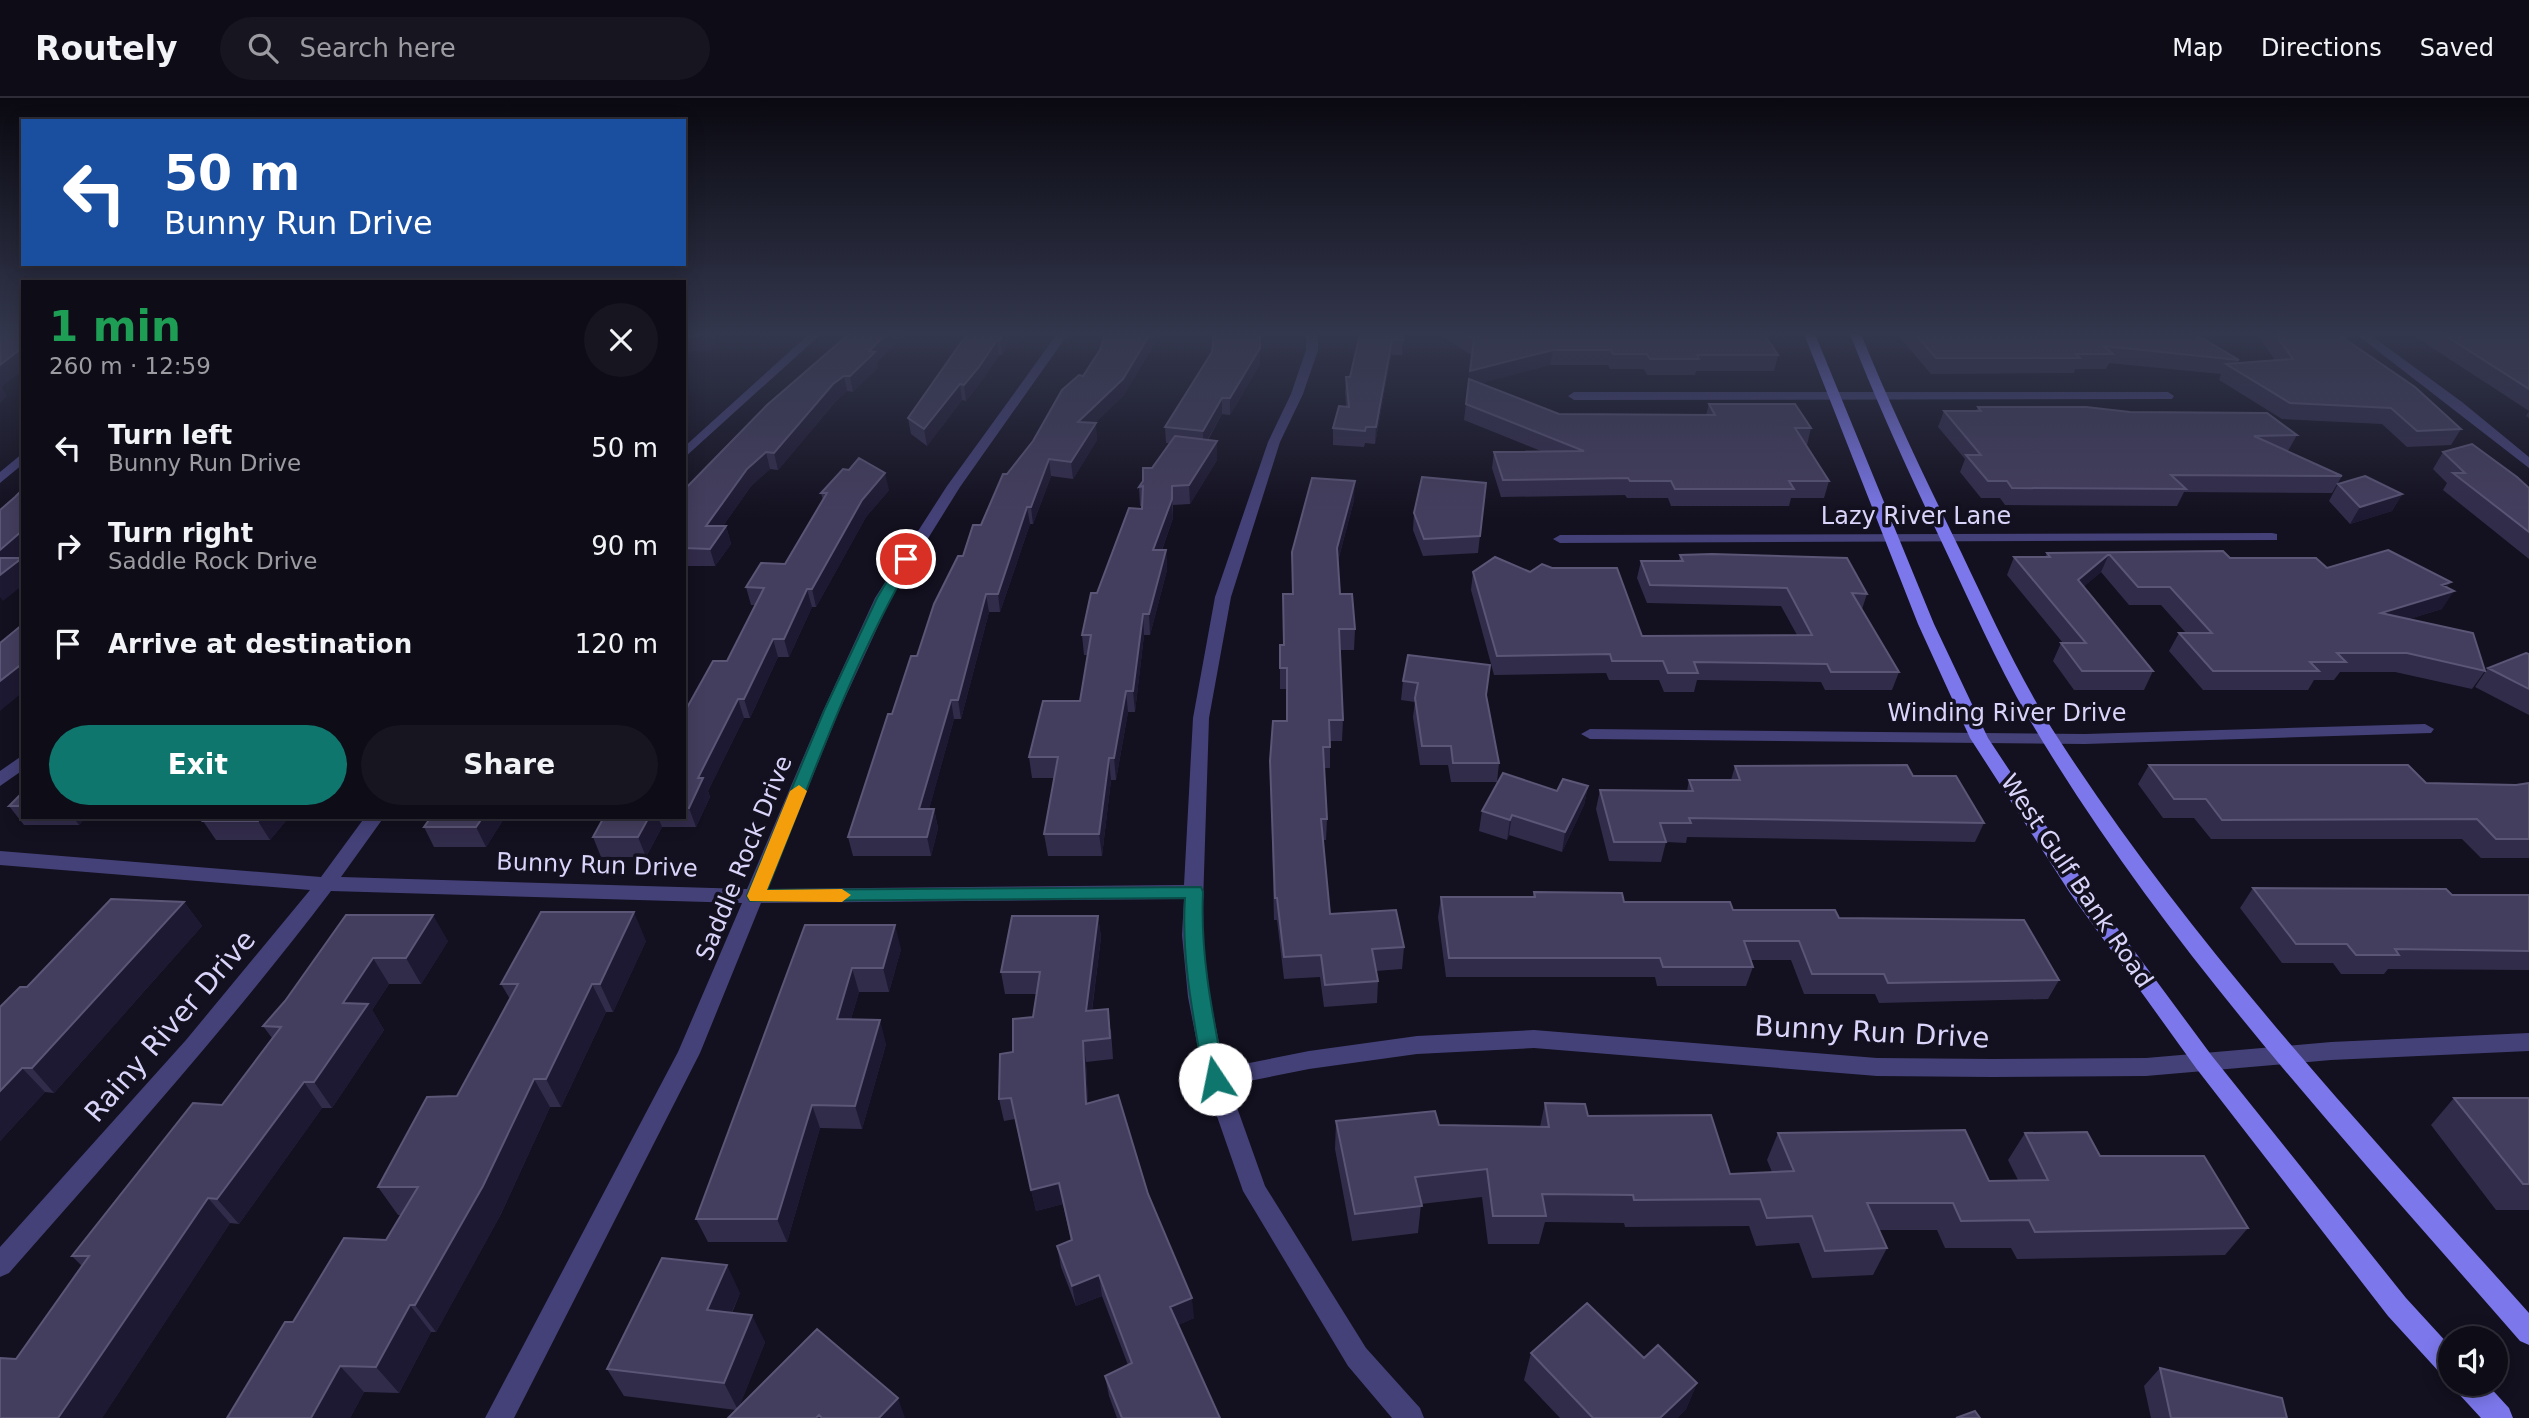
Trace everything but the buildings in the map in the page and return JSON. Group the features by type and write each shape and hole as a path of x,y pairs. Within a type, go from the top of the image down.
{"main road":[{"name":"West Gulf Bank Road","path":"1833,397 1926,624 1979,738 2077,888 2204,1062 2398,1307 2438,1352"},
{"path":"1880,397 1984,616 2050,739 2140,870 2287,1055 2529,1332"},
{"path":"2479,1396 2499,1418"}],"street":[{"path":"686,452 748,396"},
{"name":"Saddle Rock Drive","path":"499,1418 689,1053 831,711 883,598 947,497 1019,396"},
{"path":"1296,396 1274,442 1223,597 1201,718 1192,935 1199,997 1215,1079 1255,1191 1357,1357 1410,1418"},
{"path":"1574,396 2168,396"},
{"path":"2445,396 2529,464"},
{"path":"686,431 705,434"},
{"path":"0,480 21,459"},
{"name":"Lazy River Lane","path":"1560,539 2272,537"},
{"name":"Winding River Drive","path":"1590,734 2050,739 2425,729"},
{"path":"0,780 21,763"},
{"name":"Rainy River Drive","path":"0,1265 243,991 328,884 374,819"},
{"name":"Bunny Run Drive","path":"0,859 328,884 756,896 1194,892"},
{"name":"Bunny Run Drive","path":"1215,1079 1309,1060 1417,1045 1534,1039 1877,1067 2146,1068 2287,1055 2529,1042"}],"slow traffic":[{"path":"799,791 756,896 842,895"}],"route":[{"path":"906,559 883,598 831,711 756,896 1194,892 1192,935 1199,997 1215,1079"}]}
